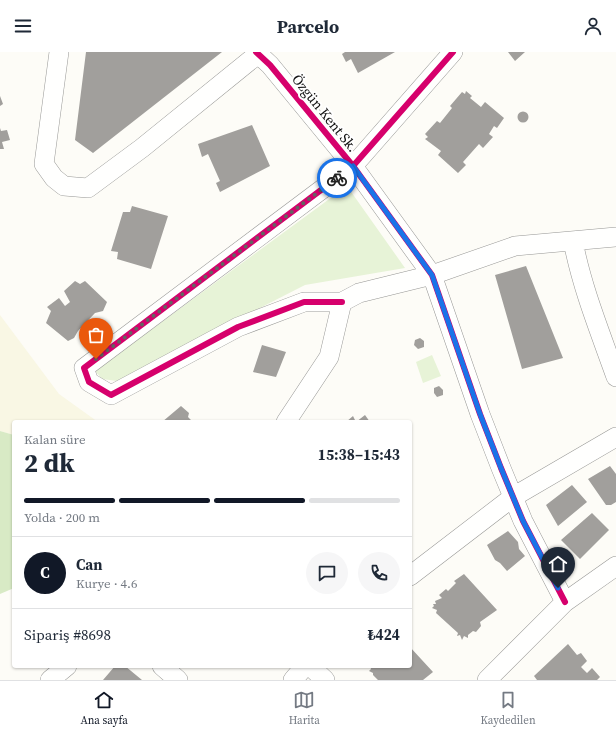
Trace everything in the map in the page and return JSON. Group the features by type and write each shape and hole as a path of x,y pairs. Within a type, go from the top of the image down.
{"street":[{"path":"59,52 44,164 54,178 64,186 88,188 266,56"},
{"path":"453,52 353,166 84,368 89,382 111,395 238,327 304,302 342,302 359,293 432,275 515,246 616,237"},
{"name":"Özgün Kent Sk.","path":"266,56 353,166 432,275 480,414 513,497 523,521 565,602"},
{"path":"574,241 586,296 616,377"},
{"path":"287,420 329,357 342,302"},
{"path":"412,574 513,497 616,437"},
{"path":"487,680 565,602 616,566"},
{"path":"50,680 65,668"},
{"path":"164,668 178,680"},
{"path":"293,680 303,668"},
{"path":"312,668 325,680"}],"shaded area":[{"path":"0,315 59,394 95,420 12,420 12,434 0,431"}],"green space":[{"path":"347,186 405,268 305,285 117,381 102,379 95,371"},
{"path":"432,355 441,376 423,383 416,362"},
{"path":"0,431 12,434 12,589 0,594"}],"building":[{"path":"86,52 222,52 93,153 75,140"},
{"path":"345,52 395,52 358,73 351,59 346,62 342,54"},
{"path":"508,52 525,52 515,61"},
{"path":"466,91 472,96 470,98 481,107 485,102 504,118 497,128 494,126 489,134 493,137 483,148 479,144 463,162 466,165 458,173 438,155 441,151 425,139 428,137 425,134 437,121 440,123 452,108 450,106 462,92 465,94"},
{"path":"0,96 3,104 0,106"},
{"path":"521,112 525,112 527,113 527,121 521,122 518,119 518,115"},
{"path":"252,125 270,166 220,192 216,183 220,181 208,154 202,157 198,144"},
{"path":"0,128 1,131 7,130 10,140 2,142 4,149 0,149"},
{"path":"132,206 168,216 151,269 117,259 118,252 111,251 123,212 130,212"},
{"path":"526,266 563,358 522,369 495,275"},
{"path":"75,281 80,284 85,281 107,302 103,311 95,313 78,331 74,338 68,341 46,323 51,311 47,307 59,298 65,306 70,302 64,291"},
{"path":"420,338 424,341 424,347 418,349 414,345 415,340"},
{"path":"262,345 286,352 276,377 253,372"},
{"path":"439,386 443,390 443,395 437,397 434,393 434,388"},
{"path":"181,406 189,413 188,417 191,420 164,420"},
{"path":"365,415 369,420 359,420"},
{"path":"353,416 355,420 348,420"},
{"path":"610,466 616,474 616,502 611,505 606,505 588,479"},
{"path":"572,485 587,502 558,526 546,505"},
{"path":"592,513 609,530 580,559 561,540"},
{"path":"508,531 518,542 519,549 525,556 507,571 495,560 487,545"},
{"path":"464,574 497,610 480,622 481,626 476,632 473,631 468,635 468,638 464,636 462,640 460,635 457,636 458,633 436,613 437,610 432,608 434,606 433,604 436,604 435,601 442,598 439,595 446,589 448,591 456,583 454,581"},
{"path":"568,644 577,655 581,653 587,661 581,667 587,673 592,668 600,677 597,680 537,680 534,676"},
{"path":"412,649 433,672 423,680 378,680 373,673 369,671 371,669 412,668"},
{"path":"113,668 127,668 142,680 103,680"}],"cycle path":[{"path":"256,52 270,65 353,166 432,275 480,414 501,468 523,521 565,602"},
{"path":"342,302 304,302 238,327 111,395 89,382 84,368 353,166 453,52"}],"way so far":[{"path":"96,359 337,178"}],"route":[{"path":"337,178 353,166 363,182 432,275 480,414 501,468 523,521 558,588"}]}
